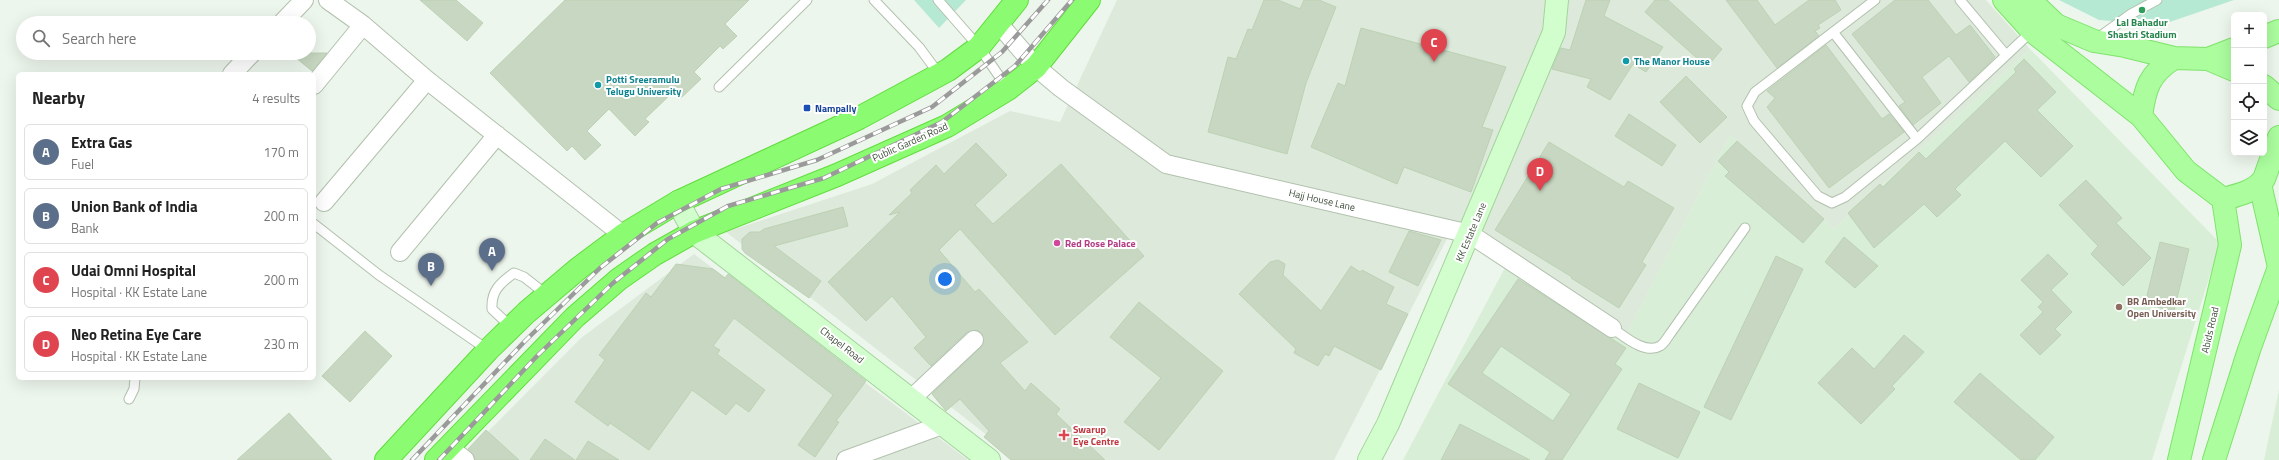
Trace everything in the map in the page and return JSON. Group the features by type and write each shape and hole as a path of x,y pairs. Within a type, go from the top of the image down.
{"highway":[{"path":"386,460 511,327 547,295 623,235 678,202 859,118 939,74 980,47 1017,0"},
{"name":"Public Garden Road","path":"442,454 575,317 619,279 655,254 694,232 837,175 947,126 1008,89 1036,67 1089,0"}],"main road":[{"name":"KK Estate Lane","path":"1369,460 1388,424 1470,234 1554,32 1557,0"},
{"path":"2004,0 2032,31 2141,116 2186,172 2223,199 2244,194 2267,180"},
{"path":"2030,0 2056,24 2094,41 2125,46 2174,58 2208,58 2231,50"},
{"path":"2267,36 2279,31"},
{"path":"2141,116 2145,91 2152,77 2161,66 2174,58"},
{"path":"2208,58 2231,69"},
{"path":"2267,89 2279,99"},
{"path":"2214,460 2249,350 2279,267 2267,180 2279,137"},
{"name":"Abids Road","path":"2179,460 2230,245 2223,199"},
{"path":"678,202 694,232"},
{"name":"Chapel Road","path":"694,232 989,460"}],"street":[{"path":"289,16 304,0"},
{"path":"328,0 363,25 427,80 623,235"},
{"name":"Hajj House Lane","path":"998,24 1036,67 1061,88 1166,164 1470,234 1612,328"},
{"path":"316,83 363,25"},
{"path":"234,72 245,60"},
{"path":"324,202 427,80"},
{"path":"400,252 497,135"},
{"path":"911,399 974,340"},
{"path":"846,460 942,425"},
{"path":"442,454 465,460"}],"lane":[{"path":"719,87 807,0"},
{"path":"874,0 919,47 939,74"},
{"path":"938,0 980,47 1008,89"},
{"path":"1874,0 1755,92 1747,106 1754,121 1818,196 1832,202 1845,197 1917,139 2032,31"},
{"path":"1960,0 2006,55"},
{"path":"2094,41 2131,14 2157,0"},
{"path":"1833,32 1917,139"},
{"path":"316,226 379,275 488,350"},
{"path":"1612,328 1639,345 1650,349 1660,346 1745,228"},
{"path":"511,327 492,309 494,294 501,284 514,273 524,277 547,295"},
{"path":"129,399 134,389 135,380"}],"shaded area":[{"path":"914,0 966,0 939,28"},
{"path":"1117,0 1986,0 2030,49 1834,229 1730,135 1626,335 1450,233 1334,460 1019,460 726,232 872,184 1010,111 1060,122"},
{"name":"Lal Bahadur Shastri Stadium","path":"2059,0 2234,0 2161,25 2099,20"},
{"path":"2030,49 2220,243 2152,460 1403,460 1508,262 1626,335 1730,135 1834,229"},
{"path":"694,254 968,460 460,460 581,338"},
{"path":"2279,390 2279,460 2264,460"}],"building":[{"path":"420,0 456,0 483,23 467,41"},
{"name":"Potti Sreeramulu Telugu University","path":"565,0 749,0 725,24 737,36 723,49 720,46 694,72 701,79 680,99 673,92 645,119 649,122 635,136 609,109 587,131 601,145 585,160 572,146 567,151 490,73"},
{"path":"1264,0 1278,0 1300,9 1304,0 1319,0 1336,7 1306,83 1287,154 1208,132 1228,57 1236,59 1248,29 1252,30"},
{"path":"1586,0 1610,0 1604,16 1663,47 1646,72 1633,64 1610,100 1587,87 1591,79 1552,69 1561,48 1570,50"},
{"path":"1655,0 1668,0 1722,49 1707,67 1645,12"},
{"path":"1726,0 1757,0 1775,25 1809,0 1835,0 1841,10 1818,25 1820,28 1815,31 1819,36 1777,68"},
{"path":"1895,0 1928,0 1956,35 1970,25 1995,57 1969,82 1949,56 1922,77 1941,103 1913,125 1899,106 1905,102 1852,34"},
{"path":"1361,28 1506,67 1482,127 1493,130 1471,192 1404,167 1397,184 1311,147 1338,83 1345,86"},
{"path":"1826,45 1882,119 1889,114 1904,132 1829,188 1767,107 1775,98 1767,91"},
{"path":"316,53 327,53 312,71 299,60 316,60"},
{"path":"2024,59 2056,92 2037,110 2073,146 2041,177 2005,141 1955,189 1961,195 1937,217 1924,204 1874,248 1848,213 1880,184 1883,187 1919,152 1926,159 2016,72 2014,69"},
{"path":"1686,76 1727,117 1700,143 1660,102"},
{"path":"1629,114 1676,145 1662,166 1615,136"},
{"path":"1737,141 1824,219 1803,243 1725,176 1729,172 1718,161"},
{"path":"1549,142 1624,187 1628,181 1674,208 1642,262 1646,265 1619,308 1571,278 1572,277 1495,230"},
{"path":"976,143 1007,175 975,205 993,224 1061,164 1144,256 1055,335 960,229 939,250 975,292 979,289 1028,342 1000,363 1025,391 1031,383 1060,409 1056,414 1105,460 1011,460 984,437 989,431 960,399 946,411 932,394 981,347 984,338 981,333 977,330 967,332 931,366 914,348 926,337 892,296 866,321 828,282 900,212 889,215 912,193 910,190 936,165 944,174"},
{"path":"2086,180 2122,218 2116,223 2151,258 2123,286 2091,254 2098,246 2059,205"},
{"path":"843,207 848,226 774,246 821,281 809,298 745,253 742,249 742,239 750,232 760,232 764,229"},
{"path":"1409,231 1441,240 1418,286 1389,272"},
{"path":"1844,237 1878,266 1855,288 1825,262"},
{"path":"2160,242 2189,249 2174,311 2145,304"},
{"path":"2048,254 2068,274 2051,290 2072,312 2055,329 2061,335 2040,355 2020,335 2043,312 2038,307 2043,302 2021,280"},
{"path":"1776,256 1803,269 1731,420 1704,407"},
{"path":"1278,260 1285,264 1283,275 1321,311 1351,266 1360,272 1362,270 1394,287 1386,304 1408,314 1381,370 1334,346 1329,356 1325,354 1318,366 1294,353 1296,349 1239,294 1270,262"},
{"path":"676,264 713,269 725,278 728,274 866,381 836,421 839,422 815,457 798,445 833,395 734,318 713,346 720,350 717,354 765,390 749,412 736,403 726,415 692,390 649,450 610,423 608,426 575,402 605,360 599,355 646,293 651,297"},
{"path":"1518,279 1626,348 1615,364 1622,369 1562,460 1545,460 1550,452 1448,384","holes":["1501,346 1571,394 1553,421 1482,373"]},
{"path":"1139,302 1223,371 1159,450 1124,422 1161,378 1110,337"},
{"path":"365,331 392,356 350,402 322,376"},
{"path":"1904,335 1924,352 1892,386 1895,389 1861,424 1818,383 1852,348 1874,369"},
{"path":"1980,373 2054,437 2035,460 2021,460 1954,402"},
{"path":"1639,383 1700,412 1678,458 1617,429"},
{"path":"289,413 332,460 237,460"},
{"path":"1460,424 1530,460 1441,460"},
{"path":"486,430 519,460 475,460 474,456 468,449"},
{"path":"545,439 575,460 530,460"},
{"path":"588,441 619,460 576,460"}],"railway":[{"path":"412,460 525,341 600,268 657,223 721,189 817,160 932,107 1002,52 1048,0"},
{"path":"439,460 538,355 613,283 668,239 728,206 824,178 942,122 1015,66 1072,0"}],"place":[{"name":"Lal Bahadur Shastri Stadium","path":"2142,10"},
{"name":"The Manor House","path":"1626,61"},
{"name":"Udai Omni Hospital","path":"1434,62"},
{"name":"Potti Sreeramulu Telugu University","path":"598,85"},
{"name":"Nampally","path":"807,108"},
{"name":"Neo Retina Eye Care","path":"1540,191"},
{"name":"Red Rose Palace","path":"1057,243"},
{"name":"Extra Gas","path":"492,271"},
{"name":"Union Bank of India","path":"431,286"},
{"name":"BR Ambedkar Open University","path":"2119,307"},
{"name":"Swarup Eye Centre","path":"1064,435"}]}
